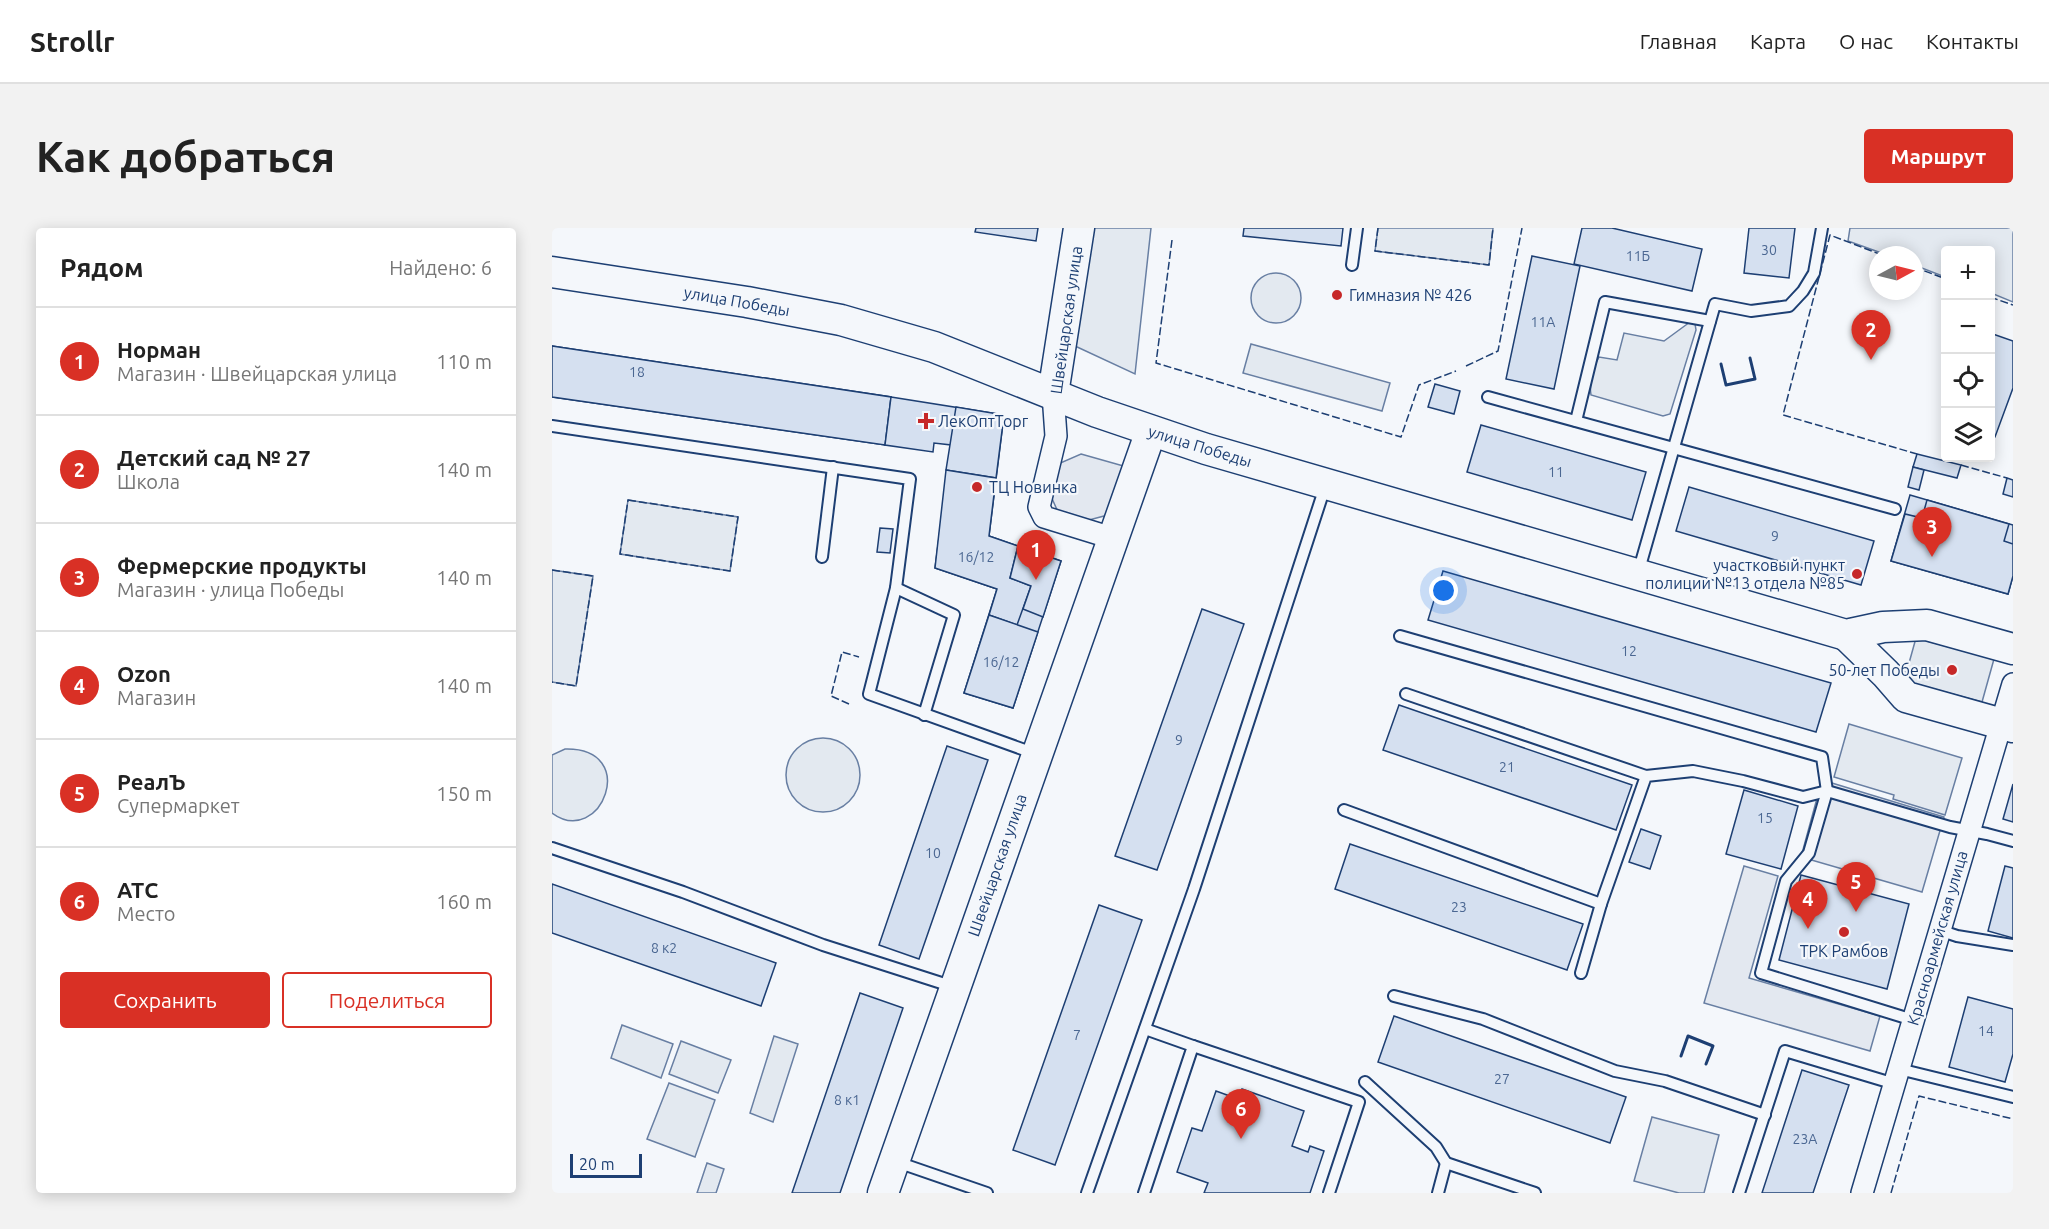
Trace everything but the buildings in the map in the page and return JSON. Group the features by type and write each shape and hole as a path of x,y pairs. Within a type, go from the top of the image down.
{"main road":[{"name":"Швейцарская улица","path":"1053,394 1079,228"},
{"name":"улица Победы","path":"552,272 747,302 841,320 934,347 1151,431 1846,634 1883,627 1927,625 2013,650"},
{"name":"Швейцарская улица","path":"883,1193 1151,431"},
{"path":"1927,625 1910,630 1901,638 1895,649 1893,667 1896,679 1906,697 2007,725"},
{"name":"улица Победы","path":"1846,634 1906,697"}],"street":[{"name":"Швейцарская улица","path":"1053,394 1056,435 1039,507 1044,517 1112,538"},
{"name":"Красноармейская улица","path":"1862,1193 1969,830 2007,725 2013,684"}],"lane":[{"path":"1352,265 1357,228"},
{"path":"1637,573 1715,304 1751,311 1789,306 1803,291 1814,273 1822,228"},
{"path":"1576,421 1605,302 1710,321"},
{"path":"1488,397 1896,509"},
{"path":"552,426 910,479 896,588 869,694 1036,754"},
{"path":"822,557 833,467"},
{"path":"1087,1193 1192,896 1326,483"},
{"path":"896,588 954,615 924,715"},
{"path":"1400,636 1822,757 1827,791 1809,853 1786,881 1761,973 1913,1020"},
{"path":"1406,694 1646,776 1693,771 1743,780 1803,798 1827,791 1950,827 2013,841"},
{"path":"1581,973 1601,904 1646,776"},
{"path":"1344,810 1601,904"},
{"path":"552,848 683,891 822,945 954,987"},
{"path":"1939,930 1957,936 2013,945"},
{"path":"1394,996 1484,1019 1615,1071 1665,1081 1765,1115"},
{"path":"1145,1029 1359,1102 1329,1193"},
{"path":"1144,1193 1193,1046"},
{"path":"1739,1193 1785,1051 1897,1076 2013,1097"},
{"path":"1365,1082 1436,1147 1446,1163 1535,1193"},
{"path":"894,1161 963,1189 987,1193"},
{"path":"1438,1193 1446,1163"}],"shaded area":[{"path":"1093,228 1151,228 1135,374 1075,346"},
{"path":"1378,228 1493,228 1489,265 1375,251"},
{"path":"1850,228 2013,228 2013,302 1995,295 1995,246 1941,246 1941,275 1923,268 1923,246 1869,246 1869,249 1848,241"},
{"path":"1281,273 1294,280 1300,288 1300,308 1294,316 1286,322 1271,323 1258,316 1252,308 1251,293 1258,280 1266,274"},
{"path":"1690,322 1695,324 1696,330 1670,414 1663,416 1591,395 1592,376 1599,357 1617,360 1624,333 1664,341"},
{"path":"1251,344 1390,383 1382,411 1243,373"},
{"path":"1081,454 1127,467 1111,510 1104,516 1089,520 1058,512 1050,494 1058,464"},
{"path":"628,500 738,517 730,571 620,554"},
{"path":"552,570 593,576 576,686 552,682"},
{"path":"1916,638 1994,659 1982,702 1904,681"},
{"path":"1849,724 1962,758 1945,815 1893,799 1894,795 1834,777"},
{"path":"823,738 837,741 849,749 857,761 860,775 857,789 849,801 837,809 823,812 809,809 797,801 789,789 786,775 789,761 797,749 809,741"},
{"path":"565,749 588,753 602,763 607,778 605,794 598,808 585,818 570,821 552,813 552,755"},
{"path":"1822,780 1944,817 1922,892 1801,857"},
{"path":"1744,866 1778,876 1749,978 1880,1016 1870,1051 1704,1003"},
{"path":"622,1025 673,1044 661,1078 611,1058"},
{"path":"774,1036 798,1044 773,1122 750,1113"},
{"path":"681,1041 731,1060 718,1093 669,1074"},
{"path":"669,1083 715,1100 695,1157 647,1139"},
{"path":"1652,1117 1719,1135 1704,1193 1679,1193 1634,1181"},
{"path":"707,1163 724,1169 716,1193 697,1193"}],"fence":[{"path":"1378,228 1375,251 1489,265 1493,228"},
{"path":"1466,366 1498,351 1522,228"},
{"path":"1869,250 1830,235 1783,415 1917,454"},
{"path":"1172,240 1156,363 1401,437 1419,385 1456,371"},
{"path":"1923,270 1941,277"},
{"path":"1995,299 2013,305"},
{"path":"1961,465 2007,478"},
{"path":"628,500 738,517 730,571 620,554 628,500"},
{"path":"552,570 593,576 576,686 552,682"},
{"path":"849,704 831,696 842,652 859,657"},
{"path":"1891,1193 1919,1096 2013,1119"}],"wall":[{"path":"1721,364 1726,385 1755,379 1750,358"},
{"path":"1681,1056 1688,1036 1713,1046 1706,1064"}],"place":[{"name":"Гимназия № 426","path":"1337,295"},
{"name":"Детский сад № 27","path":"1871,360"},
{"name":"ЛекОптТорг","path":"926,421"},
{"name":"ТЦ Новинка","path":"977,487"},
{"name":"Фермерские продукты","path":"1932,557"},
{"name":"участковый пункт полиции №13 отдела №85","path":"1857,574"},
{"name":"Норман","path":"1036,580"},
{"name":"50-лет Победы","path":"1952,670"},
{"name":"РеалЪ","path":"1856,912"},
{"name":"Ozon","path":"1808,929"},
{"name":"ТРК Рамбов","path":"1844,932"},
{"name":"АТС","path":"1241,1139"}]}
